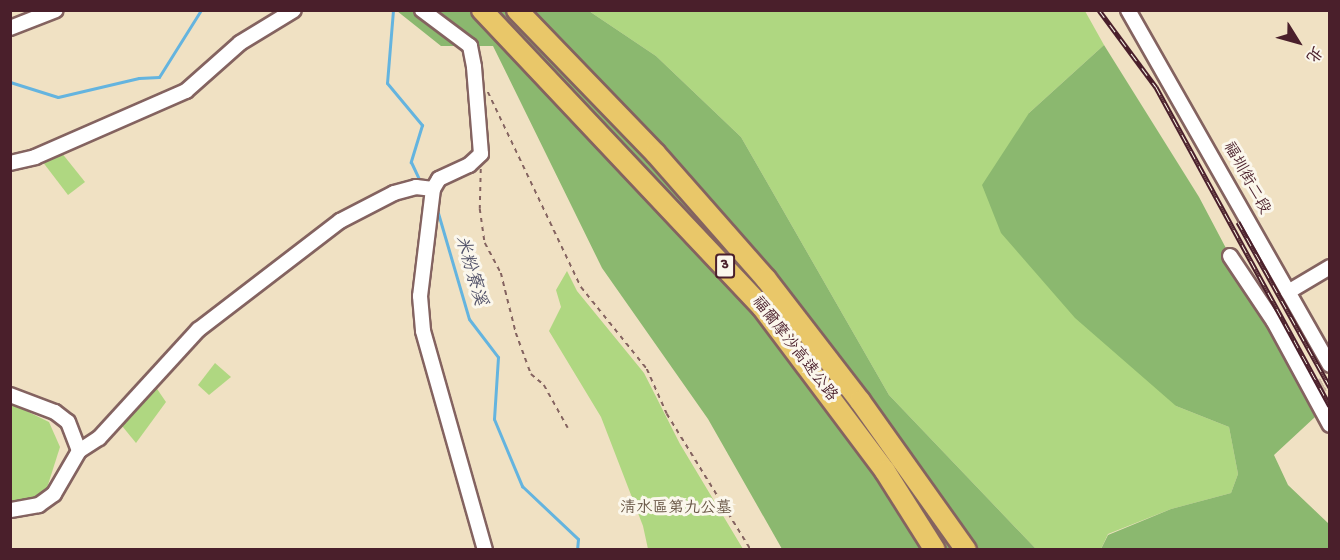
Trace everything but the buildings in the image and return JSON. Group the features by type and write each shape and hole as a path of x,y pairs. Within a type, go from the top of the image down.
{"highway":[{"name":"福爾摩沙高速公路","path":"482,10 674,210 762,307 885,471 935,549"},
{"name":"福爾摩沙高速公路","path":"516,10 656,154 766,279 860,401 966,549"}],"street":[{"path":"10,28 56,10"},
{"path":"10,163 35,157 186,91 240,43 294,10"},
{"path":"422,10 470,46 474,67 481,154 468,165 439,179 433,189 420,296 423,331 485,549"},
{"name":"福圳街二段","path":"1128,10 1329,366"},
{"path":"10,510 39,505 54,494 80,451 99,438 198,330 340,221 394,193 417,187 433,189"},
{"path":"1230,256 1274,322 1329,425"},
{"path":"1288,292 1329,267"},
{"path":"10,395 56,412 69,422 80,451"}],"path":[{"path":"474,67 581,287 647,369 667,414 751,549"},
{"path":"481,154 480,209 485,243 501,273 516,333 531,374 544,385 568,429"}],"green space":[{"path":"397,11 589,11 656,56 741,137 889,395 1036,549 782,549 708,419 602,268 493,46 441,46"},
{"path":"589,11 1085,11 1104,45 1029,113 1176,406 1229,427 1238,474 1231,493 1171,509 1108,534 1101,549 1036,549 889,395 741,137 656,56"},
{"path":"1104,45 1199,197 1315,417 1274,455 1288,485 1329,524 1329,549 1101,549 1108,535 1171,509 1231,493 1238,474 1229,427 1176,406 1075,318 1001,233 982,185 1029,113"},
{"path":"61,152 85,182 68,195 42,161"},
{"name":"清水區第九公墓","path":"567,271 577,291 644,373 680,444 743,549 648,549 643,526 601,417 549,331 561,307 556,290"},
{"path":"215,363 231,377 209,395 198,385"},
{"path":"153,383 166,402 136,443 118,421"},
{"path":"10,403 49,422 60,447 39,513 11,517"}],"waterway":[{"path":"10,82 58,97 139,78 159,77 201,10"},
{"name":"米粉寮溪","path":"393,10 387,83 422,125 411,162 419,179"},
{"name":"米粉寮溪","path":"438,213 469,319 498,357 494,419 522,486 578,539 577,550"}],"tunnel":[{"path":"1311,391 1330,381"}],"railway":[{"path":"1099,10 1156,87 1330,406"},
{"path":"1238,222 1330,387"}]}
